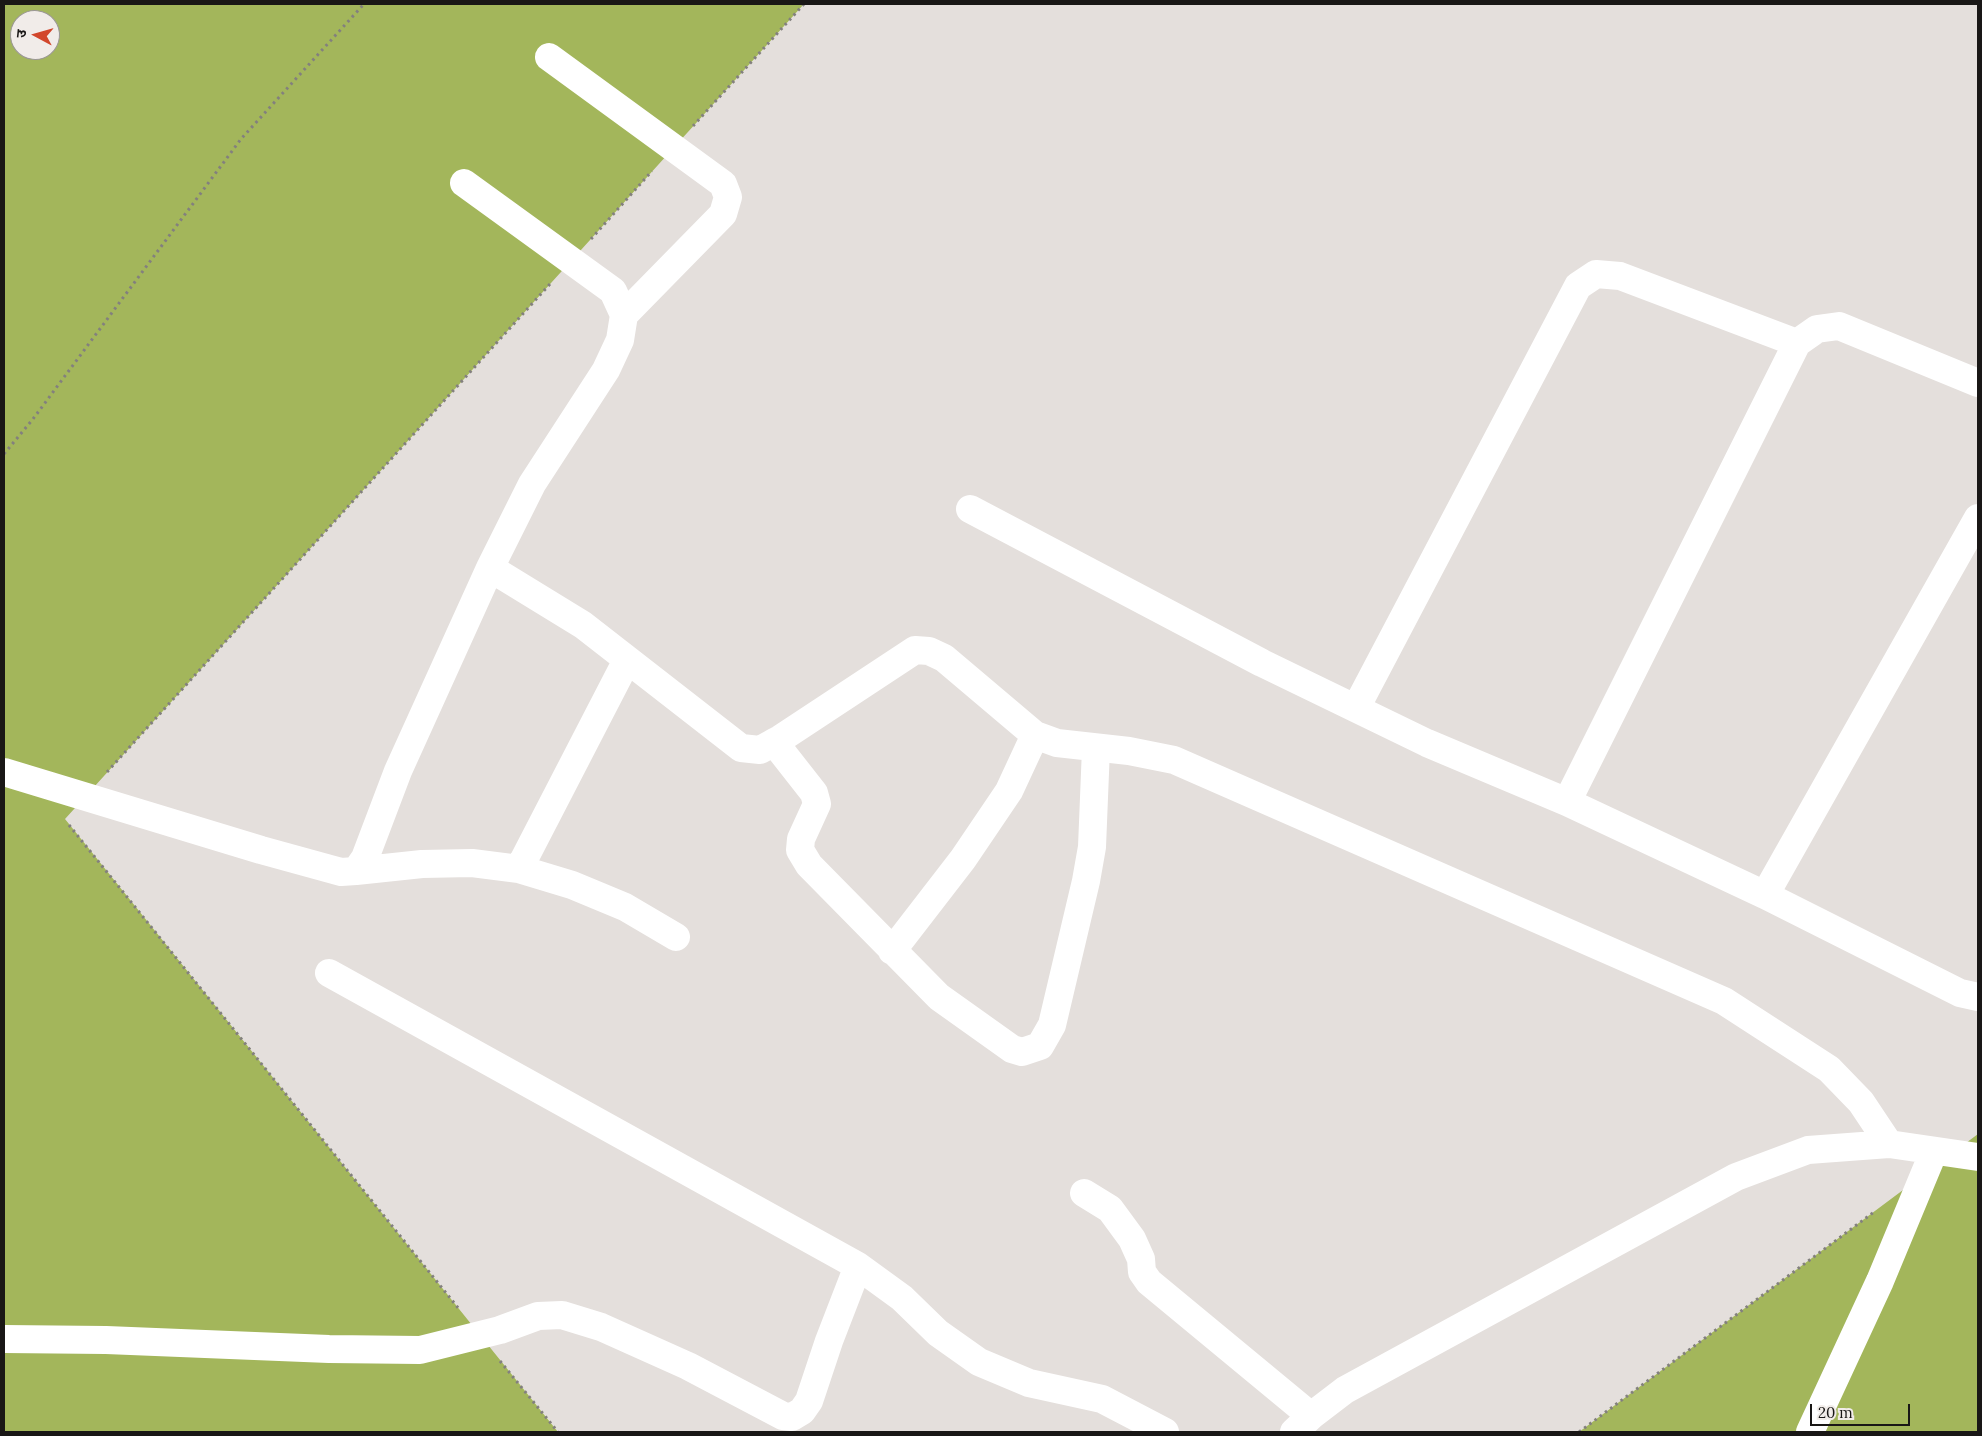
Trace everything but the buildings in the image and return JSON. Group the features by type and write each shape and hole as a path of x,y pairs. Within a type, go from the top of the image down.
{"street":[{"path":"549,57 723,184 728,197 722,214 624,315"},
{"path":"356,871 365,858 398,771 490,568 532,484 606,370 620,340 624,315 613,291 464,183"},
{"path":"1356,708 1578,286 1596,274 1620,276 1798,343"},
{"path":"1567,802 1798,343 1817,328 1839,326 1978,383"},
{"path":"970,509 1262,663 1427,743 1567,802 1764,895 1960,993 1978,996"},
{"path":"1764,895 1971,548 1978,518"},
{"path":"490,568 582,625 741,748 760,750 915,650 929,650 944,658 1035,735 1056,743 1129,751 1174,760 1724,1001 1829,1069 1861,1102 1889,1144"},
{"path":"519,869 627,660"},
{"path":"892,951 963,859 1008,791 1035,735"},
{"path":"774,742 814,793 818,804 801,839 800,850 809,865 938,997 1012,1049 1022,1052 1040,1046 1052,1025 1086,881 1092,847 1096,748"},
{"path":"4,772 341,872 422,864 472,863 519,869 572,885 625,907 676,937"},
{"path":"329,973 858,1266 902,1298 938,1333 979,1362 1029,1383 1102,1399 1165,1432"},
{"path":"1084,1193 1110,1210 1132,1239 1141,1259 1142,1272 1149,1282 1302,1424 1345,1390 1736,1177 1808,1150 1889,1144 1978,1157"},
{"path":"1810,1432 1880,1281 1934,1151"},
{"path":"4,1339 106,1340 329,1349 420,1350 500,1330 538,1316 562,1314 610,1330 688,1366 783,1416 792,1417 802,1411 809,1401 829,1341 858,1266"}],"path":[{"path":"4,454 33,419 241,139 364,4"},
{"path":"690,129 804,4"},
{"path":"590,239 657,165"},
{"path":"104,775 551,283"},
{"path":"64,819 464,1316"},
{"path":"1579,1432 1874,1212"},
{"path":"496,1355 558,1432"}],"green space":[{"path":"4,4 804,4 65,819 558,1432 4,1432"},
{"path":"1978,1134 1978,1432 1579,1432"}]}
